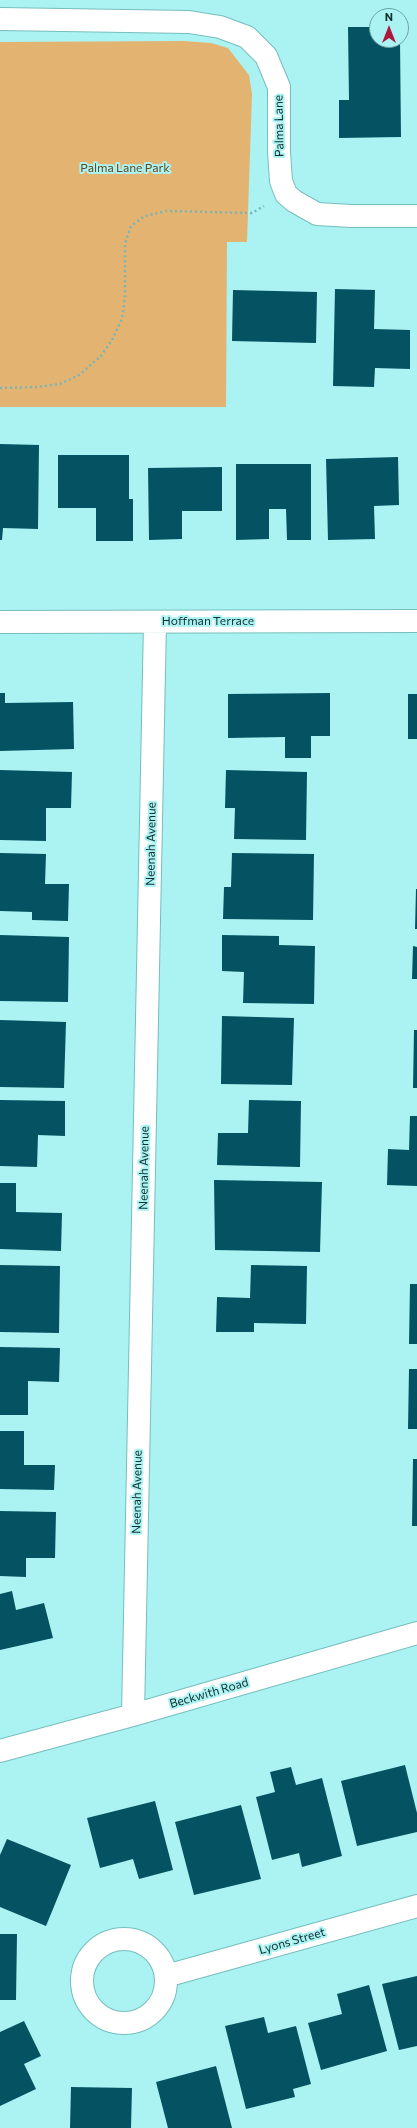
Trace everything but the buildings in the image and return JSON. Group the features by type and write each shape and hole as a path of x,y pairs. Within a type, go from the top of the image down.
{"street":[{"name":"Palma Lane","path":"0,20 189,22 220,27 247,37 266,56 279,87 279,152 282,181 286,194"},
{"path":"286,194 294,201 317,214 351,216 417,216"},
{"name":"Hoffman Terrace","path":"0,622 417,621"},
{"name":"Neenah Avenue","path":"133,1715 155,622"},
{"name":"Beckwith Road","path":"0,1751 133,1715 417,1633"},
{"name":"Lyons Street","path":"166,1976 417,1906"}],"path":[{"path":"0,388 36,387 60,384 78,375 101,356 112,340 122,319 125,297 125,244 130,226 145,216 166,211 252,213 286,194"}],"green space":[{"name":"Palma Lane Park","path":"184,41 211,43 228,48 249,75 252,94 247,242 227,242 226,407 0,407 0,42"}]}
